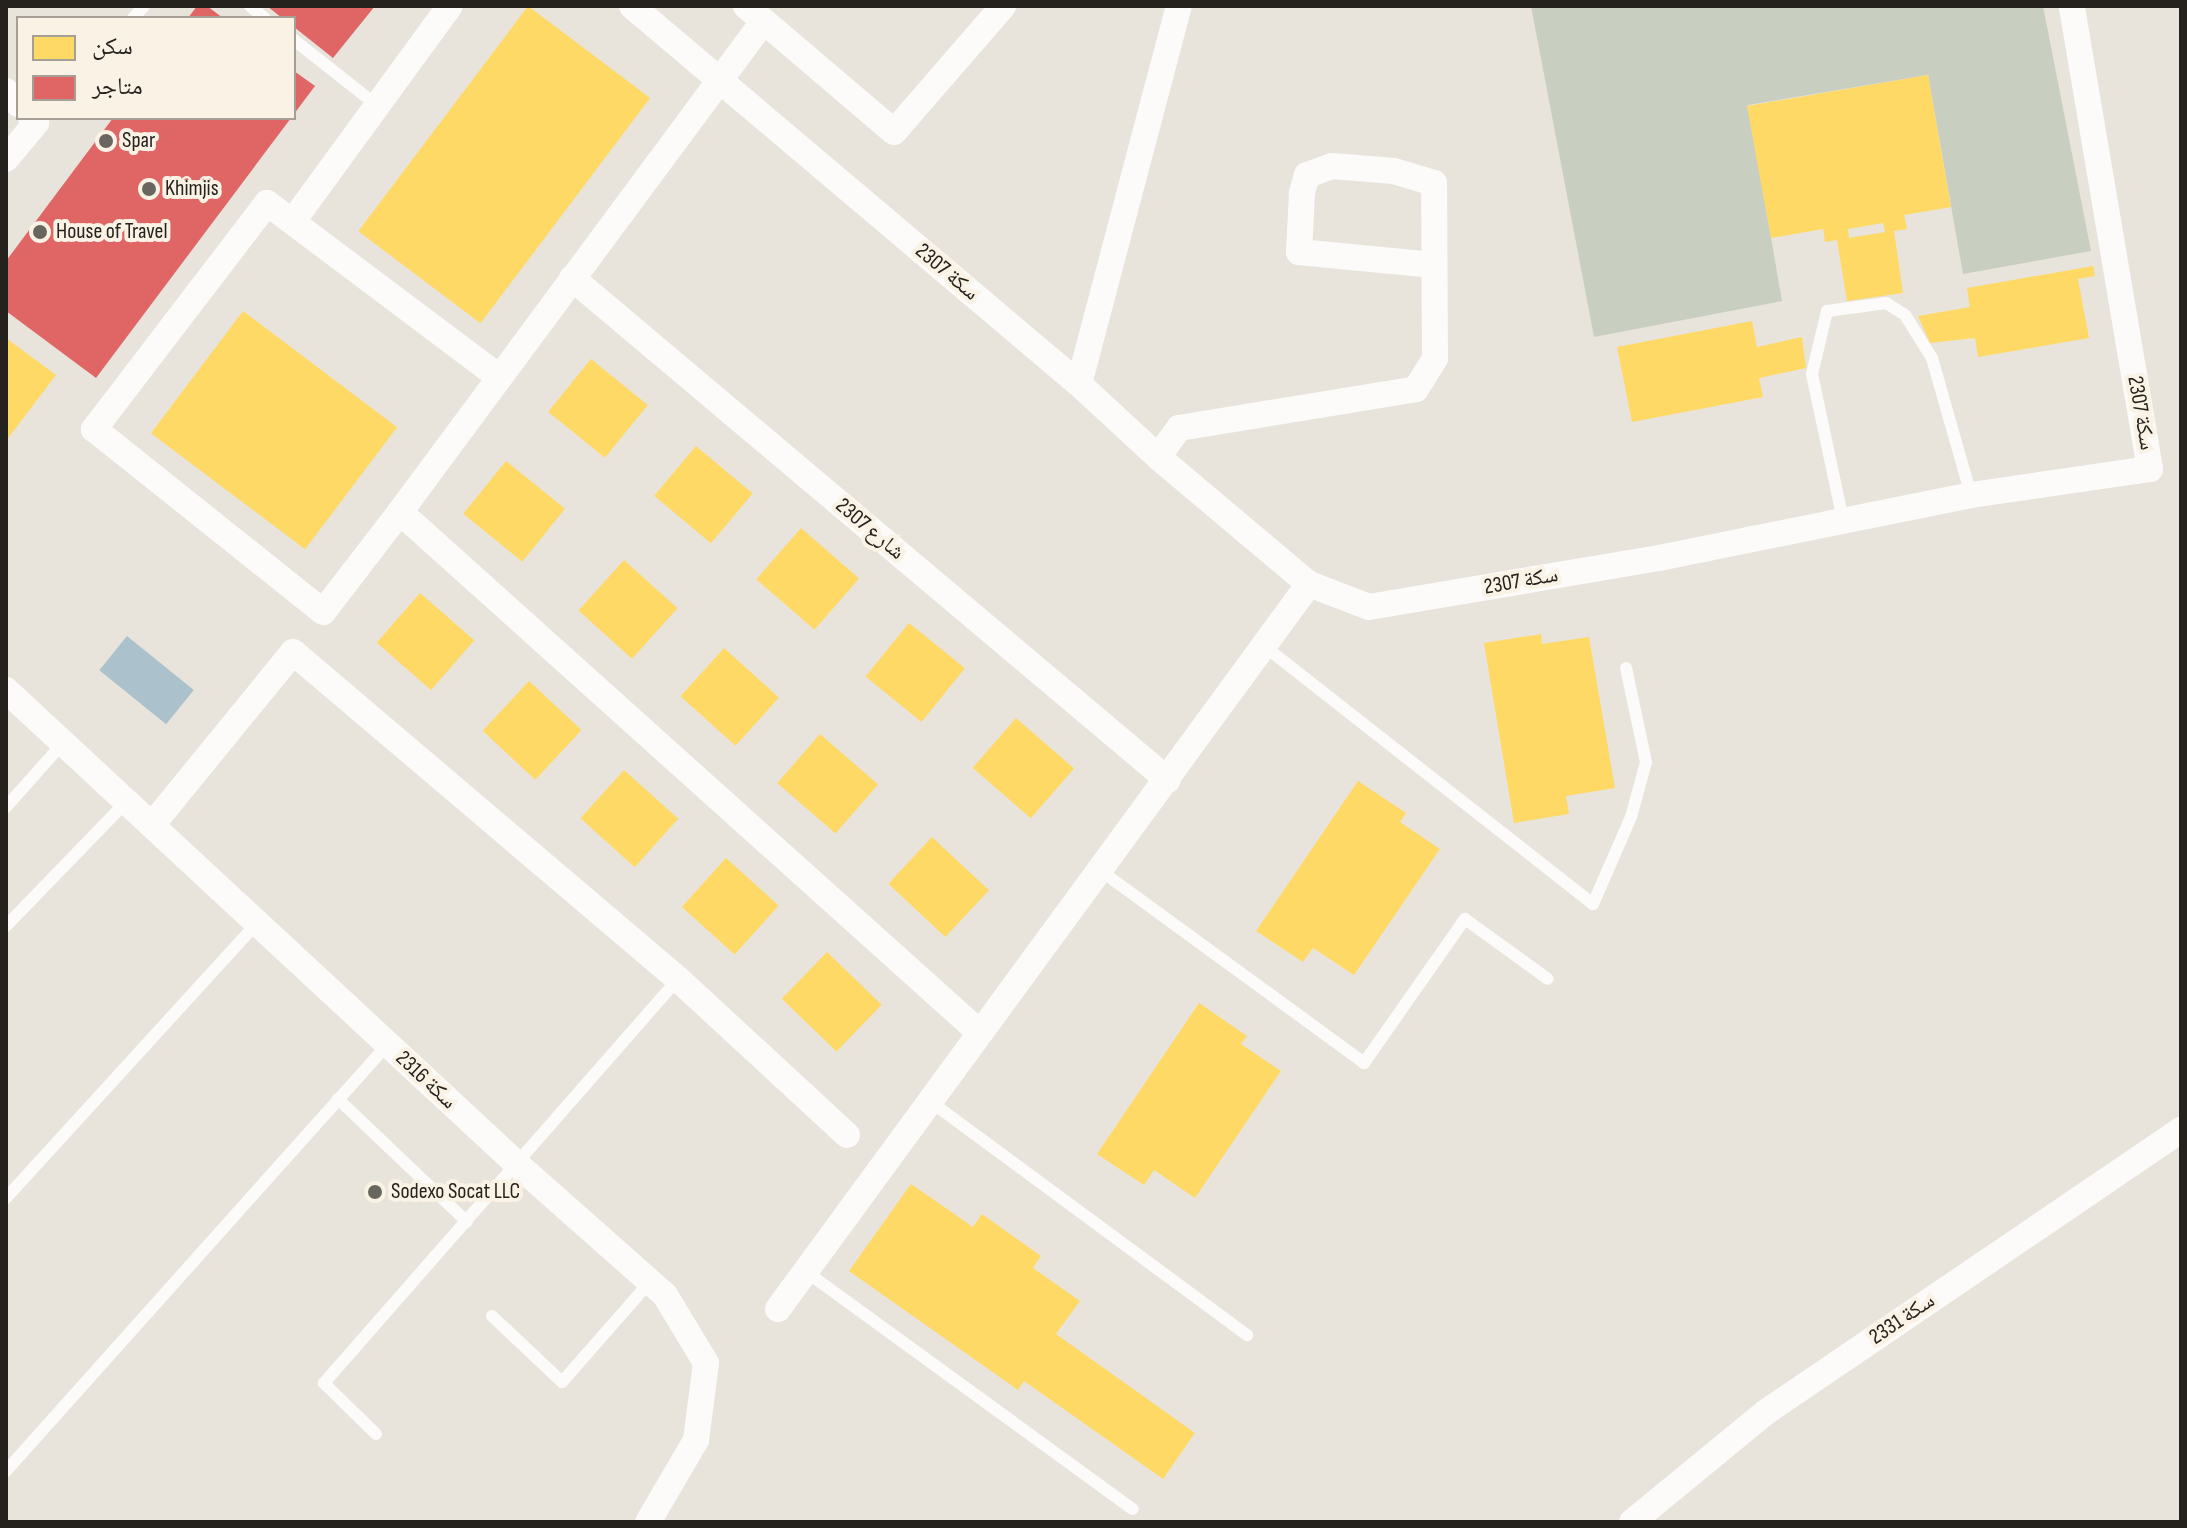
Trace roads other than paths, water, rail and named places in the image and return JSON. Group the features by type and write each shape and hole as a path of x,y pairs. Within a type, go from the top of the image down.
{"street":[{"path":"293,221 450,6"},
{"name":"سكة 2307","path":"632,6 1079,384 1158,457 1309,584 1369,607 1659,558 1971,495 2150,469 2072,6"},
{"path":"499,377 267,203 94,429 323,612 400,512 719,79 754,14 894,132 1003,6"},
{"path":"1079,384 1179,6"},
{"path":"6,159 29,120"},
{"path":"1158,457 1179,428 1416,389 1435,358 1434,183 1394,171 1332,166 1307,175 1302,193 1299,252 1433,265"},
{"name":"2307 شارع","path":"572,278 1168,780"},
{"path":"400,512 979,1032"},
{"path":"778,1309 1309,584"},
{"path":"152,825 293,652 678,979 847,1135"},
{"name":"2316 سكة","path":"6,690 518,1165 665,1295 706,1363 696,1440 648,1522"},
{"name":"سكة 2331","path":"1632,1522 1766,1412 2181,1130"}],"lane":[{"path":"296,42 378,106"},
{"path":"1843,520 1812,374 1827,311 1886,303 1905,315 1932,358 1971,495"},
{"path":"1264,646 1593,904 1631,817 1646,762 1626,668"},
{"path":"6,807 63,743"},
{"path":"6,926 127,801"},
{"path":"1101,871 1364,1063 1465,919 1548,979"},
{"path":"6,1198 257,923"},
{"path":"376,1434 324,1383 678,979"},
{"path":"6,1471 388,1044"},
{"path":"338,1099 467,1222"},
{"path":"931,1102 1247,1335"},
{"path":"805,1271 1133,1509"},
{"path":"492,1316 562,1382 650,1282"}],"water":[{"path":"127,636 194,690 166,724 99,670"}],"place":[{"name":"Spar","path":"106,141"},
{"name":"Khimjis","path":"149,189"},
{"name":"House of Travel","path":"40,232"},
{"name":"Sodexo Socat LLC","path":"375,1192"}]}
